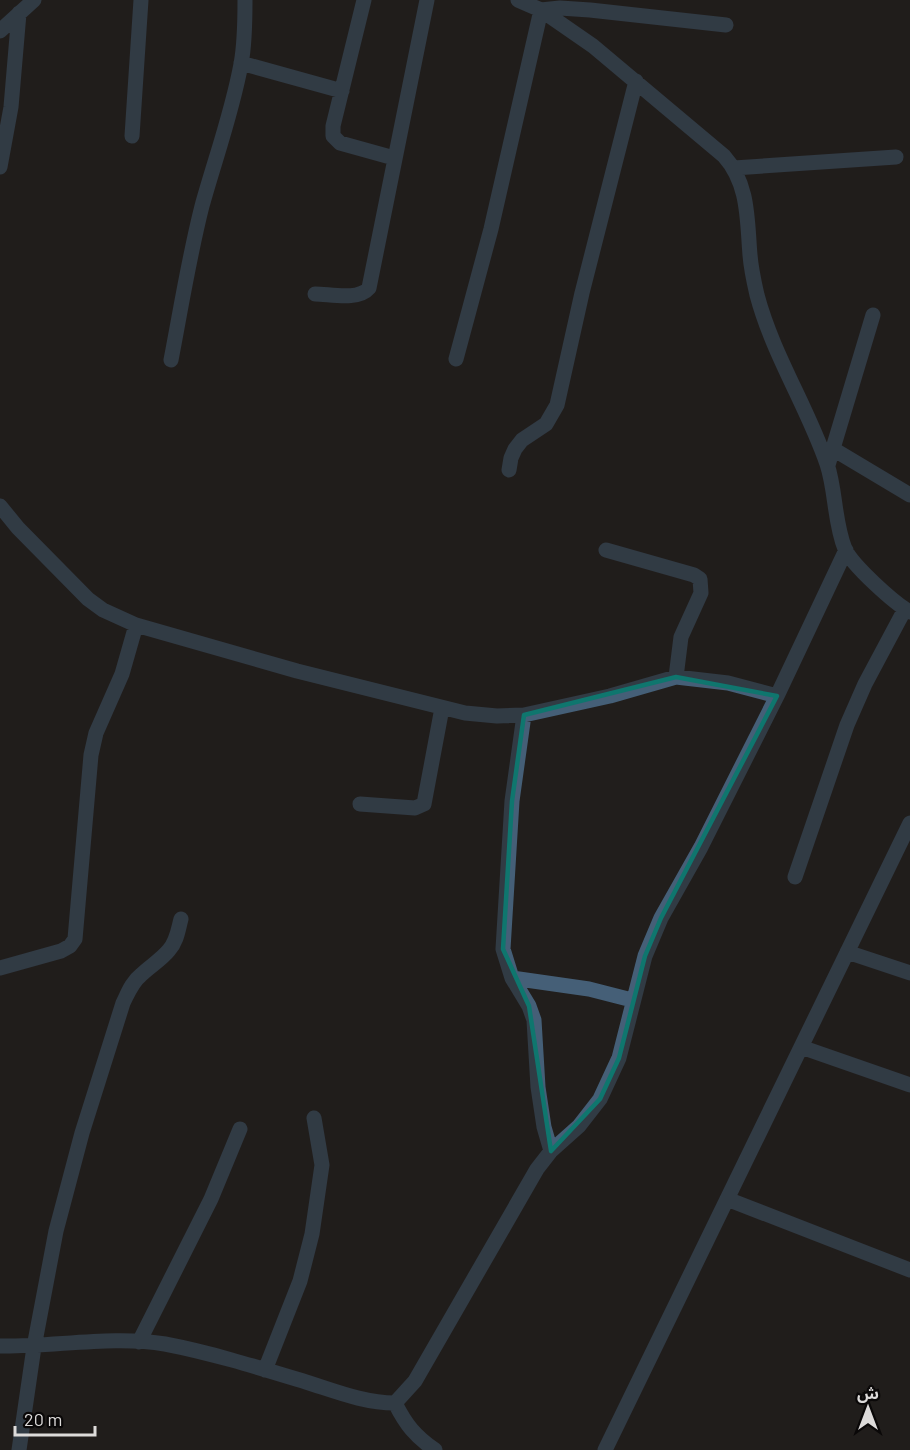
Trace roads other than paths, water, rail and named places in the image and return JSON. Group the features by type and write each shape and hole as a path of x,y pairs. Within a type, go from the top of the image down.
{"street":[{"path":"0,31 34,0"},
{"path":"132,136 141,0"},
{"path":"171,360 202,206 223,139 241,63 245,31 245,0"},
{"path":"364,0 333,130 336,140 340,143 394,158"},
{"path":"315,294 357,295 366,292 369,288 427,0"},
{"path":"518,0 541,10 593,46 724,156 734,168 742,186 746,205 750,259 757,295 769,334 828,465 846,550 858,565 908,611 865,684 847,725 795,877"},
{"path":"541,10 560,8 590,10 726,25"},
{"path":"456,359 491,229 541,10"},
{"path":"0,167 14,86 19,13"},
{"path":"241,63 342,91"},
{"path":"509,470 515,449 522,440 546,424 556,405 636,81"},
{"path":"734,168 896,157"},
{"path":"828,465 873,315"},
{"path":"833,449 910,495"},
{"path":"0,506 18,528 88,599 103,610 136,625 198,644 442,708 497,716 524,715 610,696 676,677 728,683 777,696"},
{"path":"606,550 694,575 700,579 701,593 681,636 676,677"},
{"path":"395,1402 415,1381 537,1169 551,1151 579,1126 600,1099 619,1058 645,956 662,918 701,847 777,696 846,550"},
{"path":"0,968 61,951 70,946 75,939 91,755 96,733 122,674 136,625"},
{"path":"360,804 415,808 424,804 442,708"},
{"path":"524,715 512,801 503,950 512,978 529,1006 534,1020 538,1087 544,1127 551,1151"},
{"path":"605,1450 910,823"},
{"path":"20,1450 34,1347 56,1232 82,1133 123,1003 139,976 171,949 181,919"},
{"path":"847,952 910,973"},
{"path":"512,978 570,986 632,1000"},
{"path":"801,1047 910,1085"},
{"path":"265,1370 300,1281 312,1234 322,1165 314,1118"},
{"path":"139,1342 211,1199 240,1129"},
{"path":"727,1199 910,1270"},
{"path":"0,1346 34,1347 139,1342 174,1346 364,1400 395,1402"},
{"path":"395,1402 405,1424 435,1450"}]}
